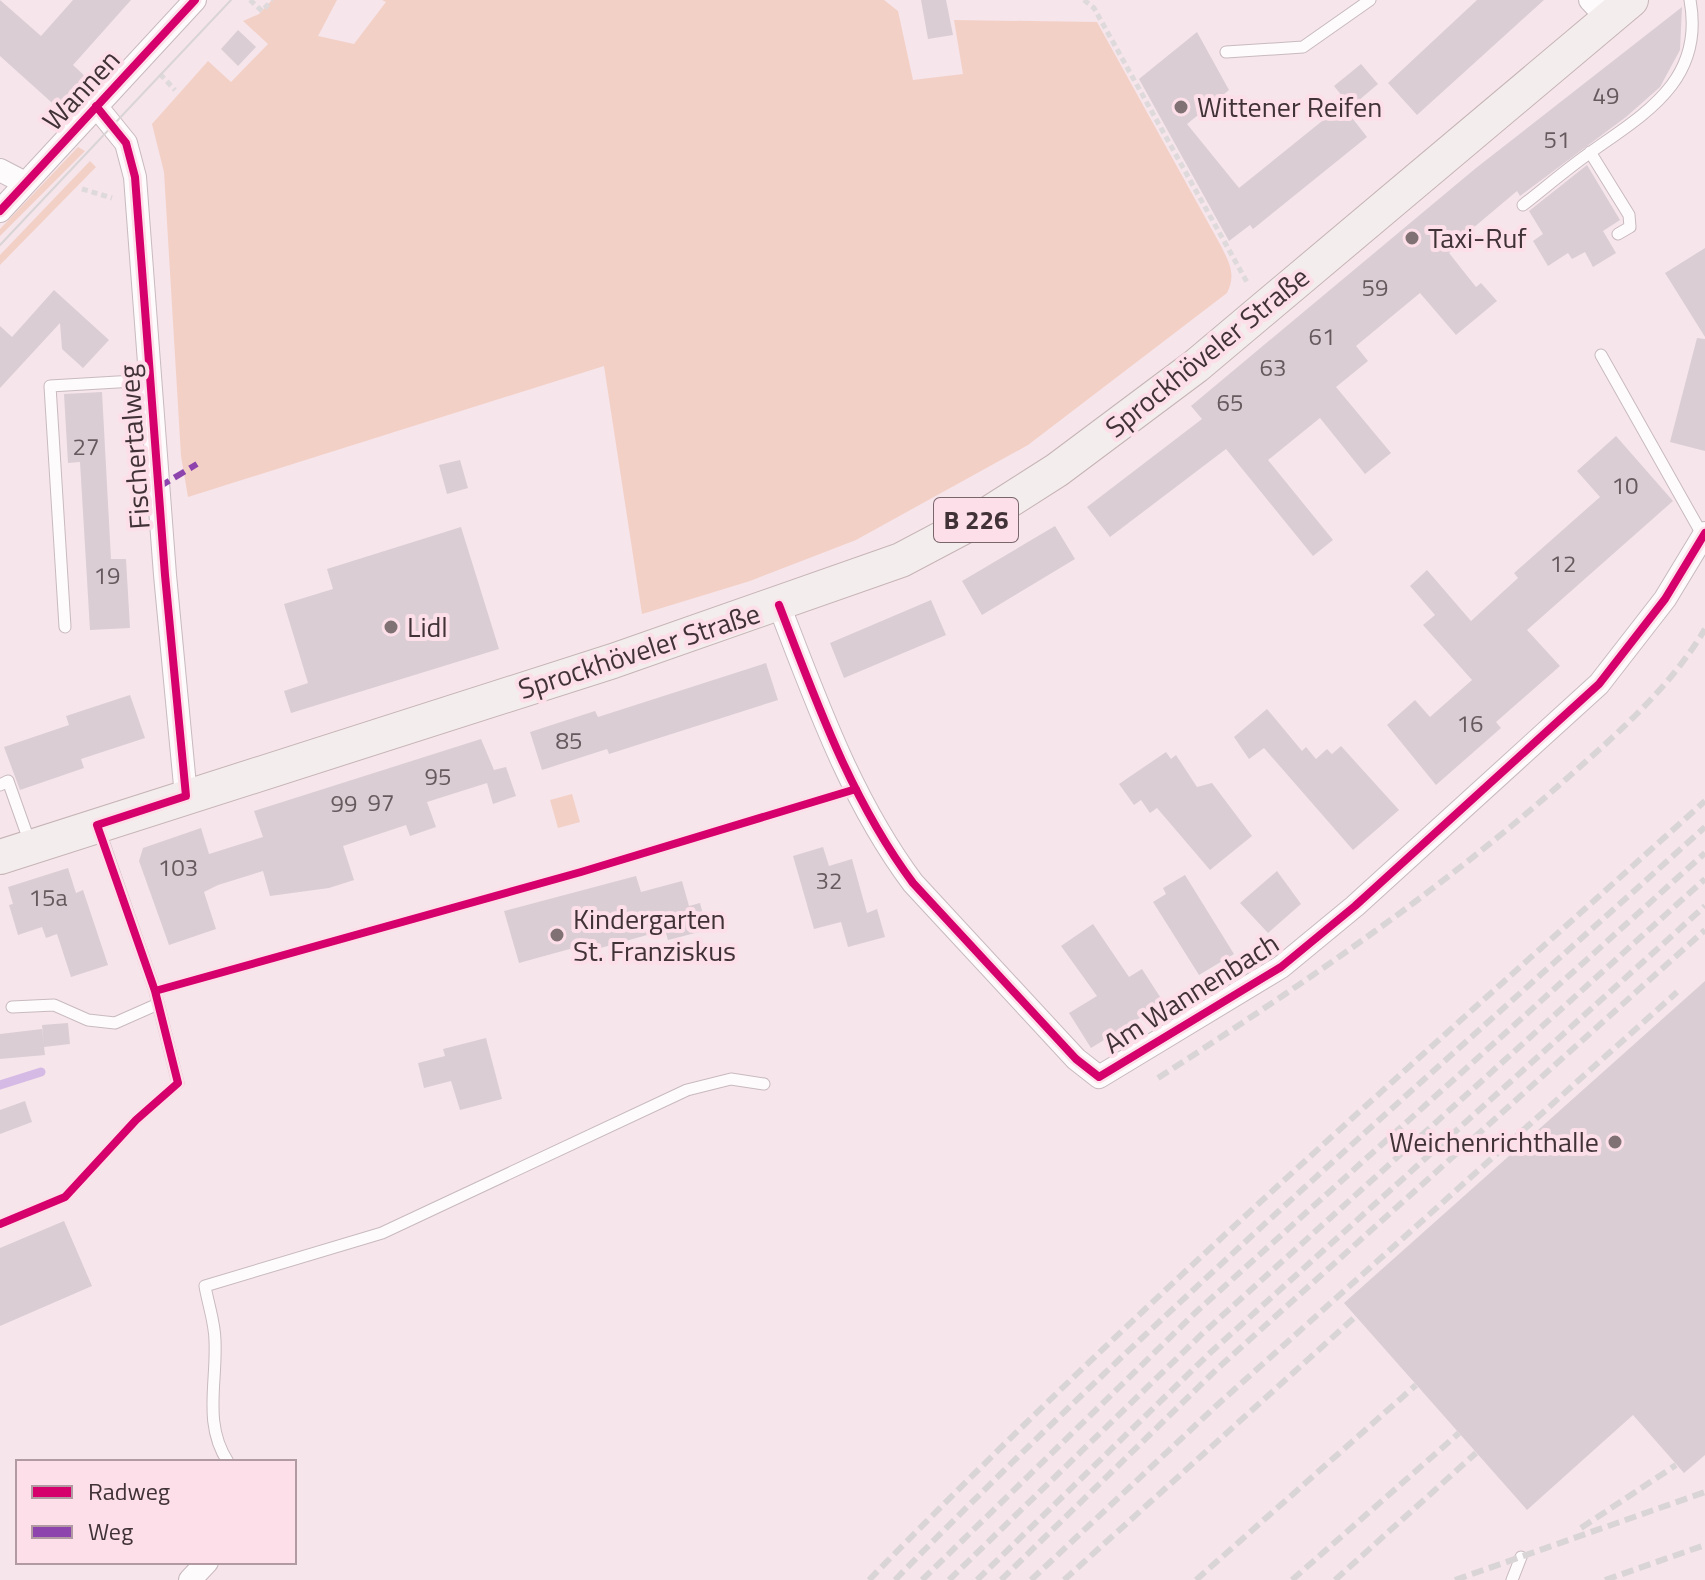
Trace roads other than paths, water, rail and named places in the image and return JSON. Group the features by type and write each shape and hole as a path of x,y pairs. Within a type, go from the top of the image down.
{"main road":[{"name":"Sprockhöveler Straße","path":"16,852 779,605 901,560 988,514 1103,436 1266,307 1609,6"}],"street":[{"name":"Wannen","path":"0,211 195,0"},
{"name":"Fischertalweg","path":"96,106 115,127 132,155 139,207 186,796"},
{"path":"0,170 25,183"},
{"name":"Am Wannenbach","path":"779,605 816,702 856,789 891,854 913,883 1076,1059 1099,1077 1281,967 1355,906 1599,684 1665,599 1704,534"},
{"path":"190,1580 205,1564"}],"lane":[{"path":"1226,52 1303,47 1370,0"},
{"path":"1690,0 1705,30 1705,39"},
{"path":"1523,205 1590,152 1682,93 1694,75"},
{"path":"1590,152 1629,215 1630,227 1618,234"},
{"path":"1601,355 1704,534"},
{"path":"65,627 50,386 151,380"},
{"path":"0,785 8,781 16,852"},
{"path":"97,825 158,1004 178,1083"},
{"path":"12,1007 54,1005 88,1020 115,1023 158,1004"},
{"path":"227,1460 216,1444 210,1390 215,1341 205,1286 382,1233 687,1090 731,1079 764,1084"},
{"path":"1512,1580 1521,1557"}],"waterway":[{"path":"0,1085 41,1072"}],"tram line":[{"path":"0,245 231,0"}],"railway":[{"path":"1158,1078 1367,937 1517,821 1641,710 1676,671 1705,629"},
{"path":"869,1580 1175,1281 1705,801"},
{"path":"895,1580 992,1482 1192,1291 1705,827"},
{"path":"922,1580 1196,1312 1705,853"},
{"path":"949,1580 1203,1333 1705,879"},
{"path":"977,1580 1211,1352 1705,906"},
{"path":"1001,1580 1218,1368 1705,930"},
{"path":"1031,1580 1216,1406 1677,992"},
{"path":"1064,1580 1355,1317"},
{"path":"1196,1580 1416,1385"},
{"path":"1292,1580 1459,1433"},
{"path":"1335,1580 1476,1453"},
{"path":"1581,1528 1676,1465"},
{"path":"1455,1580 1705,1492"},
{"path":"1605,1580 1705,1545"}],"place":[{"name":"Wittener Reifen","path":"1181,107"},
{"name":"Taxi-Ruf","path":"1412,238"},
{"name":"Lidl","path":"391,627"},
{"name":"Kindergarten St. Franziskus","path":"557,935"},
{"name":"Weichenrichthalle","path":"1615,1142"}]}
